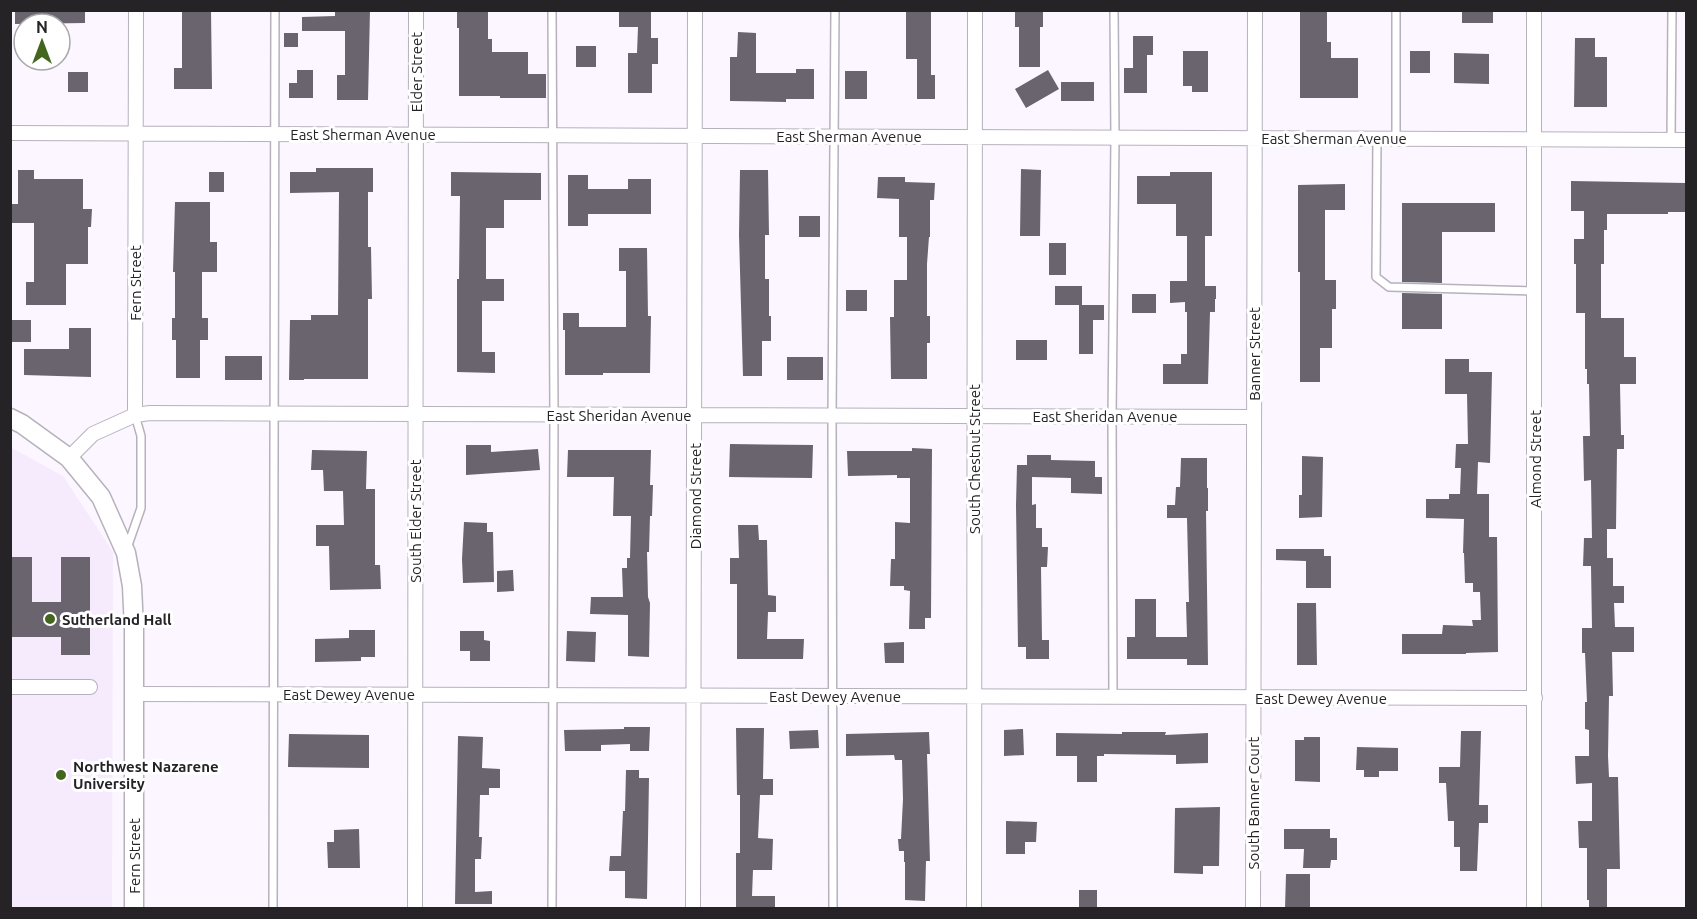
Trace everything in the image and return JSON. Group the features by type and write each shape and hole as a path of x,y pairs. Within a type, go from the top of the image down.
{"street":[{"name":"Fern Street","path":"135,415 136,10"},
{"name":"Elder Street","path":"416,10 416,134"},
{"name":"Diamond Street","path":"693,909 695,10"},
{"name":"South Chestnut Street","path":"974,909 975,10"},
{"name":"Banner Street","path":"1253,697 1255,10"},
{"name":"Almond Street","path":"1534,10 1534,909"},
{"name":"East Sherman Avenue","path":"10,133 1686,140"},
{"name":"South Elder Street","path":"415,909 416,134"},
{"name":"East Sheridan Avenue","path":"69,458 93,434 135,415 150,413 1254,417"},
{"path":"10,418 69,458"},
{"name":"Fern Street","path":"69,458 101,497 126,553 132,586 134,909"},
{"path":"10,687 90,687"},
{"name":"East Dewey Avenue","path":"134,694 1535,698"},
{"name":"South Banner Court","path":"1253,697 1253,909"}],"lane":[{"path":"273,909 274,10"},
{"path":"552,10 554,415 552,909"},
{"path":"833,909 832,416 835,10"},
{"path":"1113,697 1114,10"},
{"path":"1396,10 1396,139"},
{"path":"1671,140 1672,10"},
{"path":"1377,139 1377,277 1389,287 1534,291"},
{"name":"Fern Street","path":"126,553 141,508 141,436 135,415"}],"shaded area":[{"name":"Northwest Nazarene University","path":"10,447 63,476 113,552 112,908 11,908"}],"building":[{"path":"85,10 85,23 72,23 72,12 15,11"},
{"path":"182,10 211,10 212,89 174,89 174,68 182,68"},
{"path":"335,10 370,10 368,100 337,100 337,75 345,75 345,31 302,31 302,17 335,16"},
{"path":"457,10 488,10 488,39 492,39 492,52 528,52 528,74 546,74 546,98 459,96"},
{"path":"619,10 651,10 651,38 658,38 658,64 652,64 652,93 628,93 628,53 637,53 638,27 619,27"},
{"path":"906,10 931,10 931,75 935,75 935,99 917,99 917,59 906,59"},
{"path":"1015,10 1043,10 1043,27 1040,27 1040,67 1019,67 1019,27 1015,27"},
{"path":"1300,10 1327,10 1327,42 1331,42 1331,58 1358,58 1358,98 1300,98"},
{"path":"1462,10 1493,10 1493,23 1462,23"},
{"path":"738,32 756,33 756,73 796,73 796,69 814,69 814,99 786,99 786,102 730,101 730,57 737,57"},
{"path":"284,33 298,33 298,47 284,47"},
{"path":"1133,36 1153,36 1153,55 1147,55 1147,93 1124,93 1124,68 1133,68"},
{"path":"1575,38 1595,38 1595,57 1607,57 1607,107 1574,107"},
{"path":"576,46 596,46 596,67 576,67"},
{"path":"1183,51 1208,51 1208,92 1192,92 1192,86 1183,86"},
{"path":"1410,51 1430,51 1430,73 1410,73"},
{"path":"1454,53 1489,54 1489,84 1454,83"},
{"path":"297,70 313,70 313,98 289,98 289,83 297,83"},
{"path":"1048,70 1059,89 1026,108 1015,89"},
{"path":"845,71 867,71 867,99 845,99"},
{"path":"68,72 88,72 88,92 68,92"},
{"path":"1061,82 1094,82 1094,101 1061,101"},
{"path":"316,168 373,168 373,192 368,192 368,247 371,247 372,299 368,299 368,379 289,380 290,320 311,320 311,315 338,315 339,192 290,193 290,172 316,172"},
{"path":"1021,169 1041,170 1040,236 1020,236"},
{"path":"18,170 34,170 34,179 83,179 83,209 92,209 91,227 88,227 88,264 66,264 66,305 26,305 26,282 34,282 34,223 10,223 10,204 18,204"},
{"path":"740,170 768,170 769,235 765,235 765,279 769,279 771,341 762,341 762,376 743,376 739,235"},
{"path":"209,172 224,172 224,192 209,192"},
{"path":"451,172 541,173 541,200 504,200 504,228 486,228 486,279 504,279 504,301 482,301 482,352 495,352 495,373 457,372 460,196 451,196"},
{"path":"1170,172 1212,172 1212,236 1205,236 1205,286 1216,286 1216,299 1215,312 1210,312 1208,384 1163,384 1163,364 1181,364 1181,354 1187,354 1185,302 1170,303 1170,281 1187,281 1187,236 1176,236 1176,204 1137,204 1137,176 1170,176"},
{"path":"568,175 588,175 588,189 628,189 628,179 651,179 651,214 588,214 588,226 568,226"},
{"path":"878,177 905,177 905,182 935,183 934,200 930,200 927,264 927,316 930,316 930,343 927,343 927,379 891,379 890,317 894,317 894,280 907,280 907,237 899,237 899,199 877,198"},
{"path":"1571,181 1686,183 1686,212 1607,214 1607,230 1604,230 1604,264 1601,264 1601,318 1624,318 1624,357 1636,357 1636,384 1620,384 1621,435 1624,435 1624,449 1617,449 1616,529 1607,529 1607,558 1613,558 1613,586 1624,586 1624,603 1614,603 1615,627 1634,627 1634,652 1612,652 1613,696 1609,696 1608,756 1609,777 1618,777 1620,869 1607,869 1607,909 1589,909 1587,848 1579,848 1578,821 1592,821 1592,783 1576,784 1575,756 1589,756 1589,730 1585,729 1585,702 1587,702 1582,628 1592,628 1591,566 1583,566 1584,538 1592,538 1591,480 1584,481 1583,436 1590,436 1589,384 1587,384 1587,369 1585,369 1585,313 1576,313 1576,264 1574,264 1574,239 1584,239 1584,211 1571,211"},
{"path":"1345,184 1345,210 1325,210 1325,280 1336,280 1336,309 1332,309 1332,348 1320,348 1320,382 1300,382 1298,185"},
{"path":"175,202 210,202 210,242 217,242 217,272 202,272 202,318 208,318 208,340 200,340 200,378 176,378 176,340 172,340 172,318 175,318 175,272 173,272"},
{"path":"1402,203 1495,203 1495,232 1442,232 1442,283 1402,282"},
{"path":"799,216 820,216 820,237 799,237"},
{"path":"1049,243 1066,243 1066,275 1049,275"},
{"path":"619,248 647,248 648,316 651,316 650,373 565,375 563,313 579,313 579,327 626,327 626,271 619,271"},
{"path":"1055,286 1082,286 1082,305 1104,305 1104,320 1093,320 1093,354 1079,354 1079,305 1055,305"},
{"path":"846,290 867,290 867,311 846,311"},
{"path":"1402,293 1442,294 1442,329 1402,329"},
{"path":"1132,294 1156,294 1156,313 1132,313"},
{"path":"10,320 31,320 31,342 10,342"},
{"path":"69,328 91,328 91,377 24,375 24,349 69,349"},
{"path":"1016,340 1047,340 1047,360 1016,360"},
{"path":"225,356 262,356 262,380 225,380"},
{"path":"787,357 823,357 823,380 787,380"},
{"path":"1445,359 1469,359 1469,372 1492,372 1490,463 1478,462 1477,494 1489,494 1489,537 1497,537 1498,652 1402,654 1402,634 1442,634 1443,625 1473,626 1472,620 1481,620 1480,592 1473,592 1473,583 1465,583 1464,519 1426,518 1426,499 1449,499 1449,494 1460,494 1461,468 1455,468 1456,444 1468,444 1467,394 1445,394"},
{"path":"730,444 813,445 812,478 729,477"},
{"path":"466,445 491,445 491,452 538,449 540,470 466,475"},
{"path":"912,448 932,449 931,618 925,618 925,629 909,629 910,591 904,590 904,586 890,586 891,559 895,559 895,522 910,523 910,478 897,478 897,475 848,476 847,451 912,451"},
{"path":"312,450 367,451 366,489 375,489 375,565 380,565 381,589 330,590 329,546 316,546 316,525 344,525 343,491 324,491 323,470 311,470"},
{"path":"568,450 651,450 652,516 650,516 649,552 647,552 650,603 649,657 628,656 628,615 590,614 591,597 623,597 622,568 627,568 627,558 630,558 631,516 613,516 614,477 567,477"},
{"path":"1027,455 1051,455 1051,460 1095,461 1095,477 1102,477 1102,494 1071,493 1071,478 1032,477 1032,505 1036,504 1036,528 1042,528 1042,547 1048,547 1047,567 1041,567 1042,640 1049,640 1049,659 1026,659 1026,647 1018,647 1017,465 1027,465"},
{"path":"1302,456 1323,457 1322,517 1299,518 1299,495 1302,495"},
{"path":"1181,458 1207,458 1208,665 1187,665 1187,659 1127,659 1127,637 1135,637 1135,599 1156,599 1156,637 1187,637 1186,602 1189,602 1187,518 1167,518 1167,505 1175,505 1176,487 1180,487"},
{"path":"464,522 487,523 487,532 493,532 494,582 463,583"},
{"path":"738,525 758,525 759,540 767,540 768,595 776,596 776,612 768,612 767,639 804,639 803,659 737,659 737,584 730,584 730,558 739,558"},
{"path":"1276,549 1324,549 1324,556 1331,556 1331,588 1306,588 1306,561 1276,560"},
{"name":"Sutherland Hall","path":"10,557 32,557 32,602 61,602 61,557 90,557 90,655 61,655 61,637 10,637"},
{"path":"513,570 514,591 497,592 497,571"},
{"path":"1297,603 1316,603 1317,665 1297,665"},
{"path":"349,630 375,630 375,657 361,657 361,661 315,662 315,639 349,638"},
{"path":"460,631 484,631 484,640 490,641 490,661 470,661 470,651 460,651"},
{"path":"567,631 596,632 595,662 566,661"},
{"path":"904,642 904,663 885,663 884,643"},
{"path":"624,727 650,727 649,751 630,751 630,744 601,745 601,751 565,751 564,730 624,729"},
{"path":"736,728 764,728 763,779 773,779 773,795 760,795 758,838 773,839 772,870 753,870 752,896 775,896 775,909 736,909 736,853 740,853 740,795 737,795"},
{"path":"1023,729 1024,755 1004,756 1004,730"},
{"path":"818,730 819,748 790,749 789,731"},
{"path":"1461,731 1481,731 1479,805 1488,805 1488,823 1479,823 1477,871 1460,871 1460,847 1454,847 1454,821 1448,821 1446,783 1439,783 1439,767 1460,767"},
{"path":"929,732 930,754 927,754 930,861 926,861 925,901 905,900 904,851 899,851 898,839 901,839 902,760 895,760 894,755 846,756 846,734"},
{"path":"1122,732 1166,732 1165,735 1208,733 1208,763 1176,764 1176,755 1104,754 1104,756 1097,756 1097,782 1077,782 1077,756 1056,756 1056,733 1122,734"},
{"path":"289,734 369,735 369,768 288,767"},
{"path":"458,736 483,737 482,768 500,769 500,788 489,788 489,795 480,795 481,859 475,859 475,892 492,891 492,904 455,904"},
{"path":"1304,737 1320,737 1320,782 1295,781 1295,740 1304,740"},
{"path":"1357,747 1398,748 1398,771 1379,771 1379,777 1364,777 1364,770 1356,770"},
{"path":"626,770 639,770 639,778 649,778 647,899 625,898 625,871 609,871 610,856 621,856"},
{"path":"1220,807 1219,866 1203,866 1203,874 1174,873 1175,808"},
{"path":"1006,821 1037,822 1036,842 1025,842 1025,854 1006,854"},
{"path":"359,829 360,868 328,868 327,842 334,842 334,830"},
{"path":"1284,829 1330,829 1330,838 1337,838 1337,860 1331,860 1330,868 1303,868 1304,849 1284,849"},
{"path":"1286,874 1310,874 1310,909 1285,909"},
{"path":"1079,890 1097,890 1097,909 1079,909"}],"place":[{"name":"Sutherland Hall","path":"50,619"},
{"name":"Northwest Nazarene University","path":"61,775"}]}
